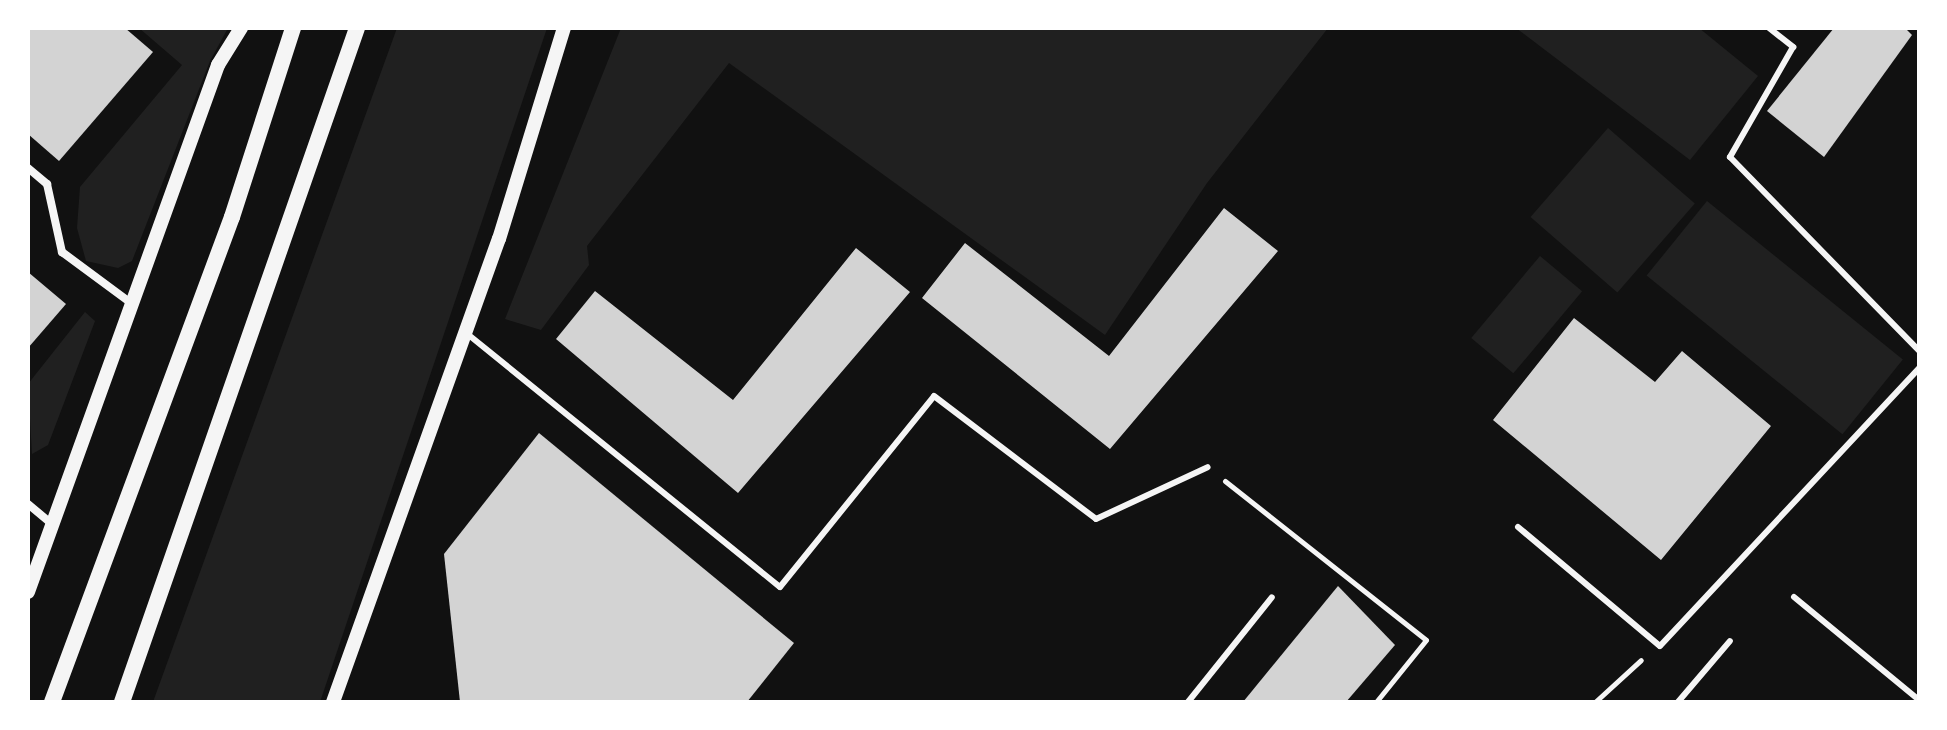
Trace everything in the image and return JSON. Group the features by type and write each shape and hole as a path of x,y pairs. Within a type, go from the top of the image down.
{"main road":[{"path":"52,702 232,217 293,28"},
{"path":"122,702 357,28"}],"street":[{"path":"28,592 218,65 241,28"},
{"path":"333,702 465,332 564,28"},
{"path":"28,168 47,184 62,252 131,303"},
{"path":"28,504 51,523"}],"lane":[{"path":"1769,28 1793,47 1730,157 1919,351"},
{"path":"465,332 780,587 934,396 1096,519 1208,467"},
{"path":"1518,527 1660,646 1919,368"},
{"path":"1188,702 1272,597"},
{"path":"1794,597 1919,700"},
{"path":"1678,702 1730,641"}],"path":[{"path":"1208,467 1426,640 1376,702"},
{"path":"1595,702 1660,646"}],"shaded area":[{"path":"139,28 228,28 210,61 132,261 118,268 86,261 77,228 80,187 182,65"},
{"path":"397,28 547,28 320,702 153,702"},
{"path":"621,28 1328,28 1207,183 1105,335 729,63 587,246 589,265 541,330 505,319"},
{"path":"1516,28 1699,28 1758,76 1690,160"},
{"path":"1608,128 1695,203 1617,293 1531,217"},
{"path":"1707,201 1903,360 1842,434 1647,276"},
{"path":"1540,256 1582,291 1513,373 1471,338"},
{"path":"85,312 95,321 48,445 32,454 28,384"}],"building":[{"path":"28,28 125,28 153,52 59,161 28,134"},
{"path":"1834,28 1905,28 1912,35 1824,157 1767,111"},
{"path":"1224,208 1278,251 1110,449 922,298 965,243 1109,356"},
{"path":"856,248 910,292 738,493 556,339 595,291 733,400"},
{"path":"28,272 66,304 28,348"},
{"path":"1574,318 1655,382 1682,351 1771,426 1661,560 1493,420"},
{"path":"539,433 794,643 747,702 460,702 444,554"},
{"path":"1338,586 1395,645 1346,702 1243,702"}]}
